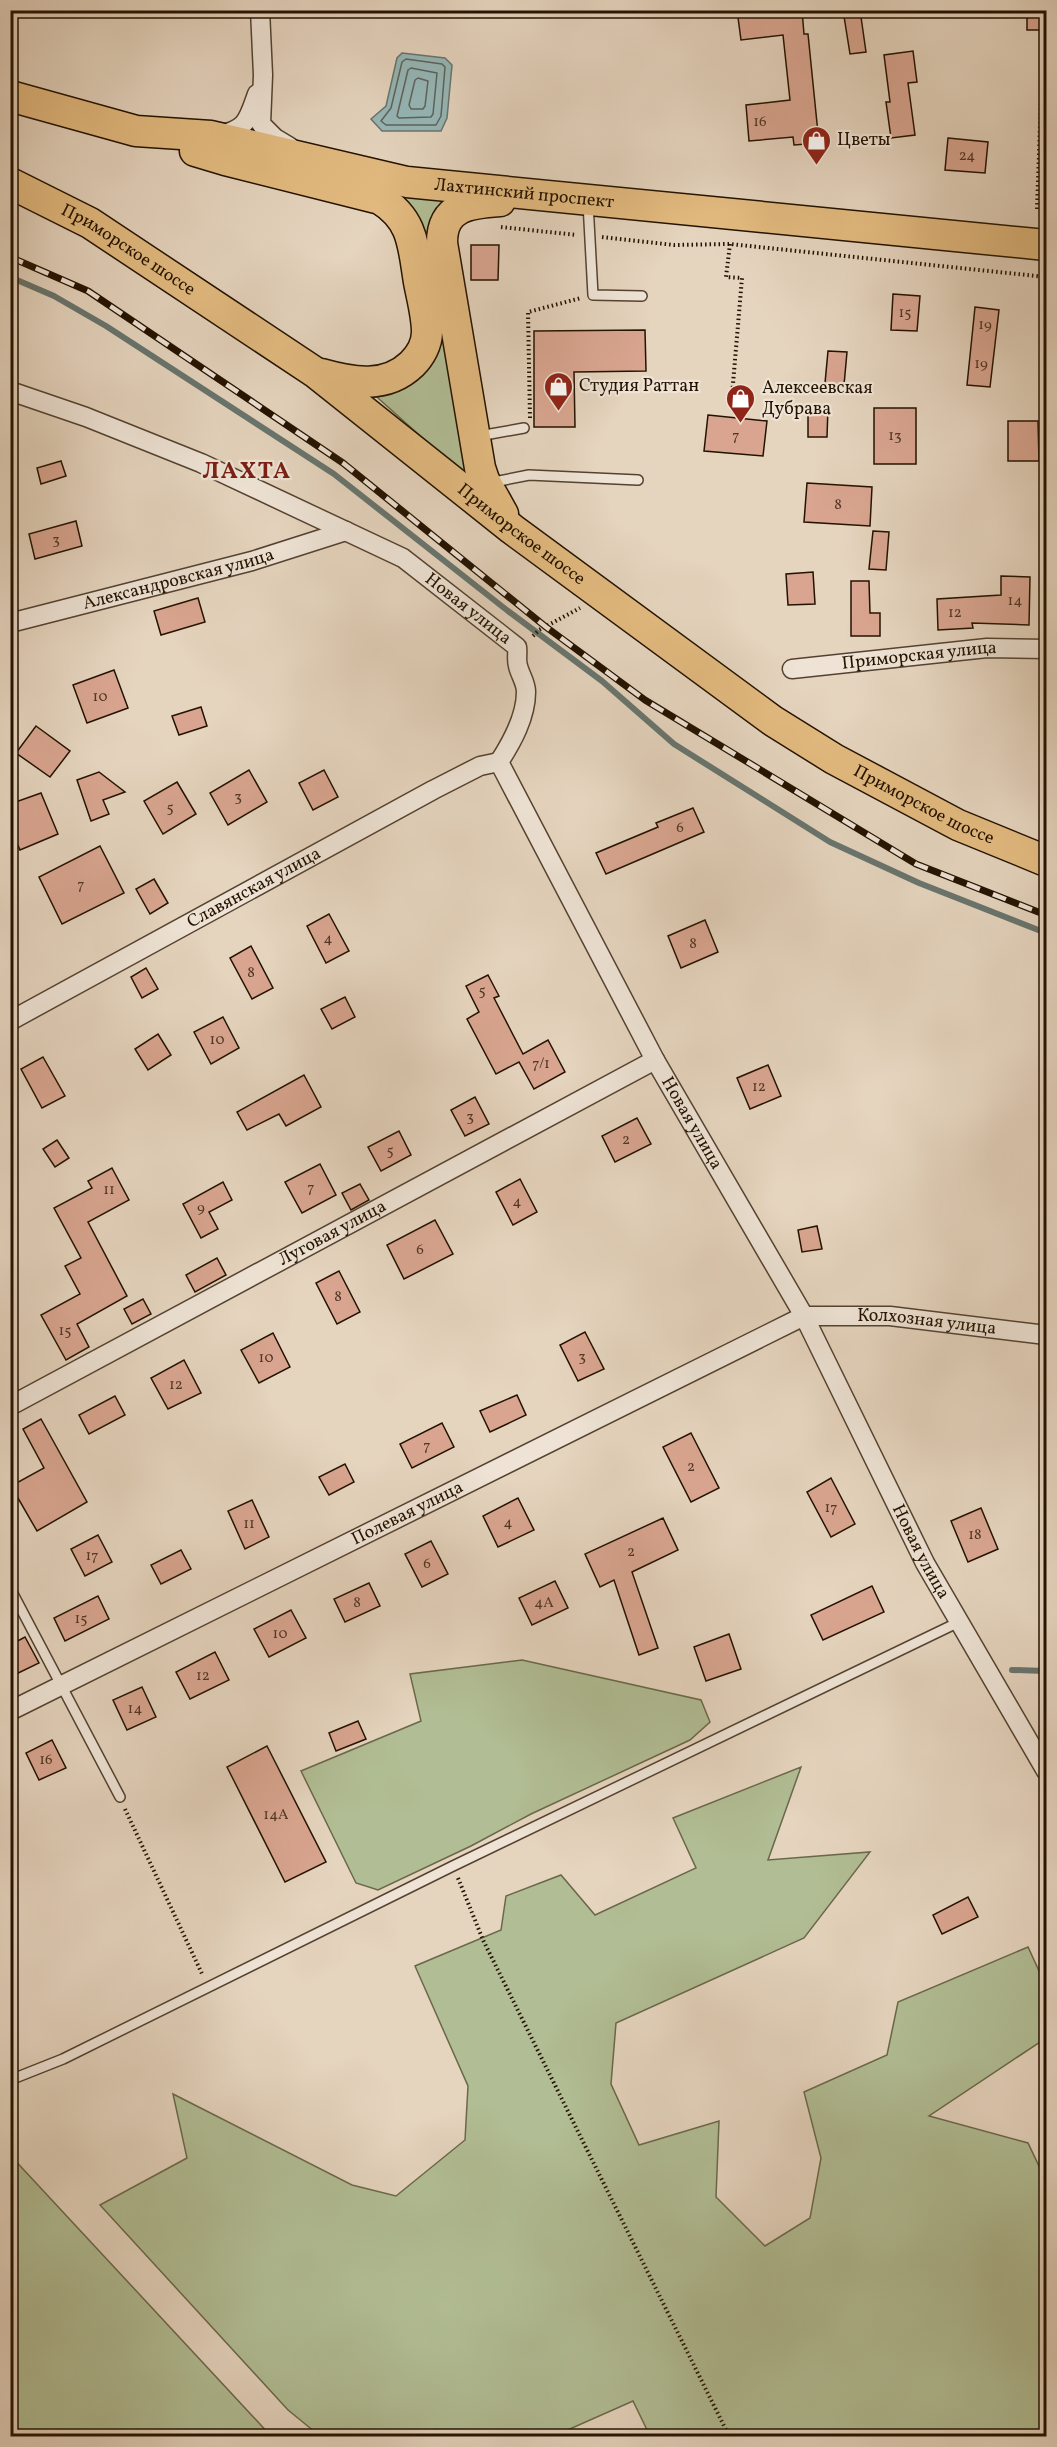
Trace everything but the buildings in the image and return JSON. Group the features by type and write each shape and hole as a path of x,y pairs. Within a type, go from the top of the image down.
{"main road":[{"name":"Лахтинский проспект","path":"10,96 136,131 211,136 310,157 407,182 1047,246"},
{"path":"136,131 225,160 380,199 395,208 401,216 411,236 423,304 427,333 423,349 406,370 393,378 374,382 342,380 316,373"},
{"name":"Приморское шоссе","path":"10,183 90,223 316,373 512,529 773,721 834,759 958,825 1047,861"},
{"path":"512,529 486,484 480,468 442,243 442,229 447,218 459,209 475,203 541,196"}],"street":[{"path":"260,10 263,75 261,124 275,138 310,157"},
{"path":"211,136 234,132 247,122 263,75"},
{"name":"Новая улица","path":"10,392 86,417 201,463 403,558 517,647 518,665 524,677 526,692 523,709 511,743 499,762 656,1060 804,1317 925,1563 1047,1771"},
{"name":"Александровская улица","path":"10,623 252,561 345,531"},
{"name":"Приморская улица","path":"792,669 987,648 1047,649"},
{"name":"Славянская улица","path":"10,1022 433,790 480,766 499,762"},
{"name":"Луговая улица","path":"10,1406 656,1060"},
{"name":"Колхозная улица","path":"804,1317 890,1316 1047,1335"},
{"name":"Полевая улица","path":"10,1711 804,1317"}],"lane":[{"path":"588,201 593,295 642,296"},
{"path":"474,437 524,428"},
{"path":"486,484 529,475 639,480"},
{"path":"10,1588 120,1797"},
{"path":"10,2080 63,2059 453,1866 959,1622"}],"path":[{"path":"1037,209 1043,44"},
{"path":"490,226 674,244 729,244 1047,277"},
{"path":"729,244 726,277 742,278 731,407 738,418"},
{"path":"530,419 528,312 593,295"},
{"path":"532,637 539,630"},
{"path":"120,1797 208,1987"},
{"path":"453,1866 483,1940 729,2436"}],"green space":[{"path":"406,196 445,199 440,294 403,201"},
{"path":"443,310 471,473 466,477 378,398 379,394 410,385 419,376"},
{"path":"522,1660 701,1700 710,1722 690,1740 531,1814 471,1846 378,1890 356,1883 301,1771 421,1721 410,1674"},
{"path":"801,1767 768,1860 870,1852 804,1938 616,2023 611,2084 639,2145 719,2121 716,2197 765,2246 810,2218 821,2158 804,2092 887,2055 898,2002 1028,1947 1046,1986 1046,2038 929,2116 1028,2143 1046,2181 1046,2436 650,2436 633,2401 554,2436 320,2436 288,2410 100,2205 187,2158 173,2094 352,2185 396,2196 465,2140 468,2086 415,1966 501,1930 506,1896 561,1875 595,1915 696,1868 673,1818"},
{"path":"10,2155 271,2436 11,2436"}],"water":[{"path":"402,53 445,58 452,65 447,118 441,131 382,131 371,119 386,106 397,58"}],"waterway":[{"path":"10,277 54,296 106,326 334,474 508,611 602,681 674,744 830,842 919,883 1046,933"},
{"path":"1012,1670 1046,1671"}],"railway":[{"path":"10,257 88,291 343,463 546,627 645,700 916,864 1046,915"}],"place":[{"name":"Цветы","path":"816,166"},
{"name":"Студия Раттан","path":"558,412"},
{"name":"Алексеевская Дубрава","path":"741,424"}],"district":[{"name":"ЛАХТА","path":"247,472"}]}
